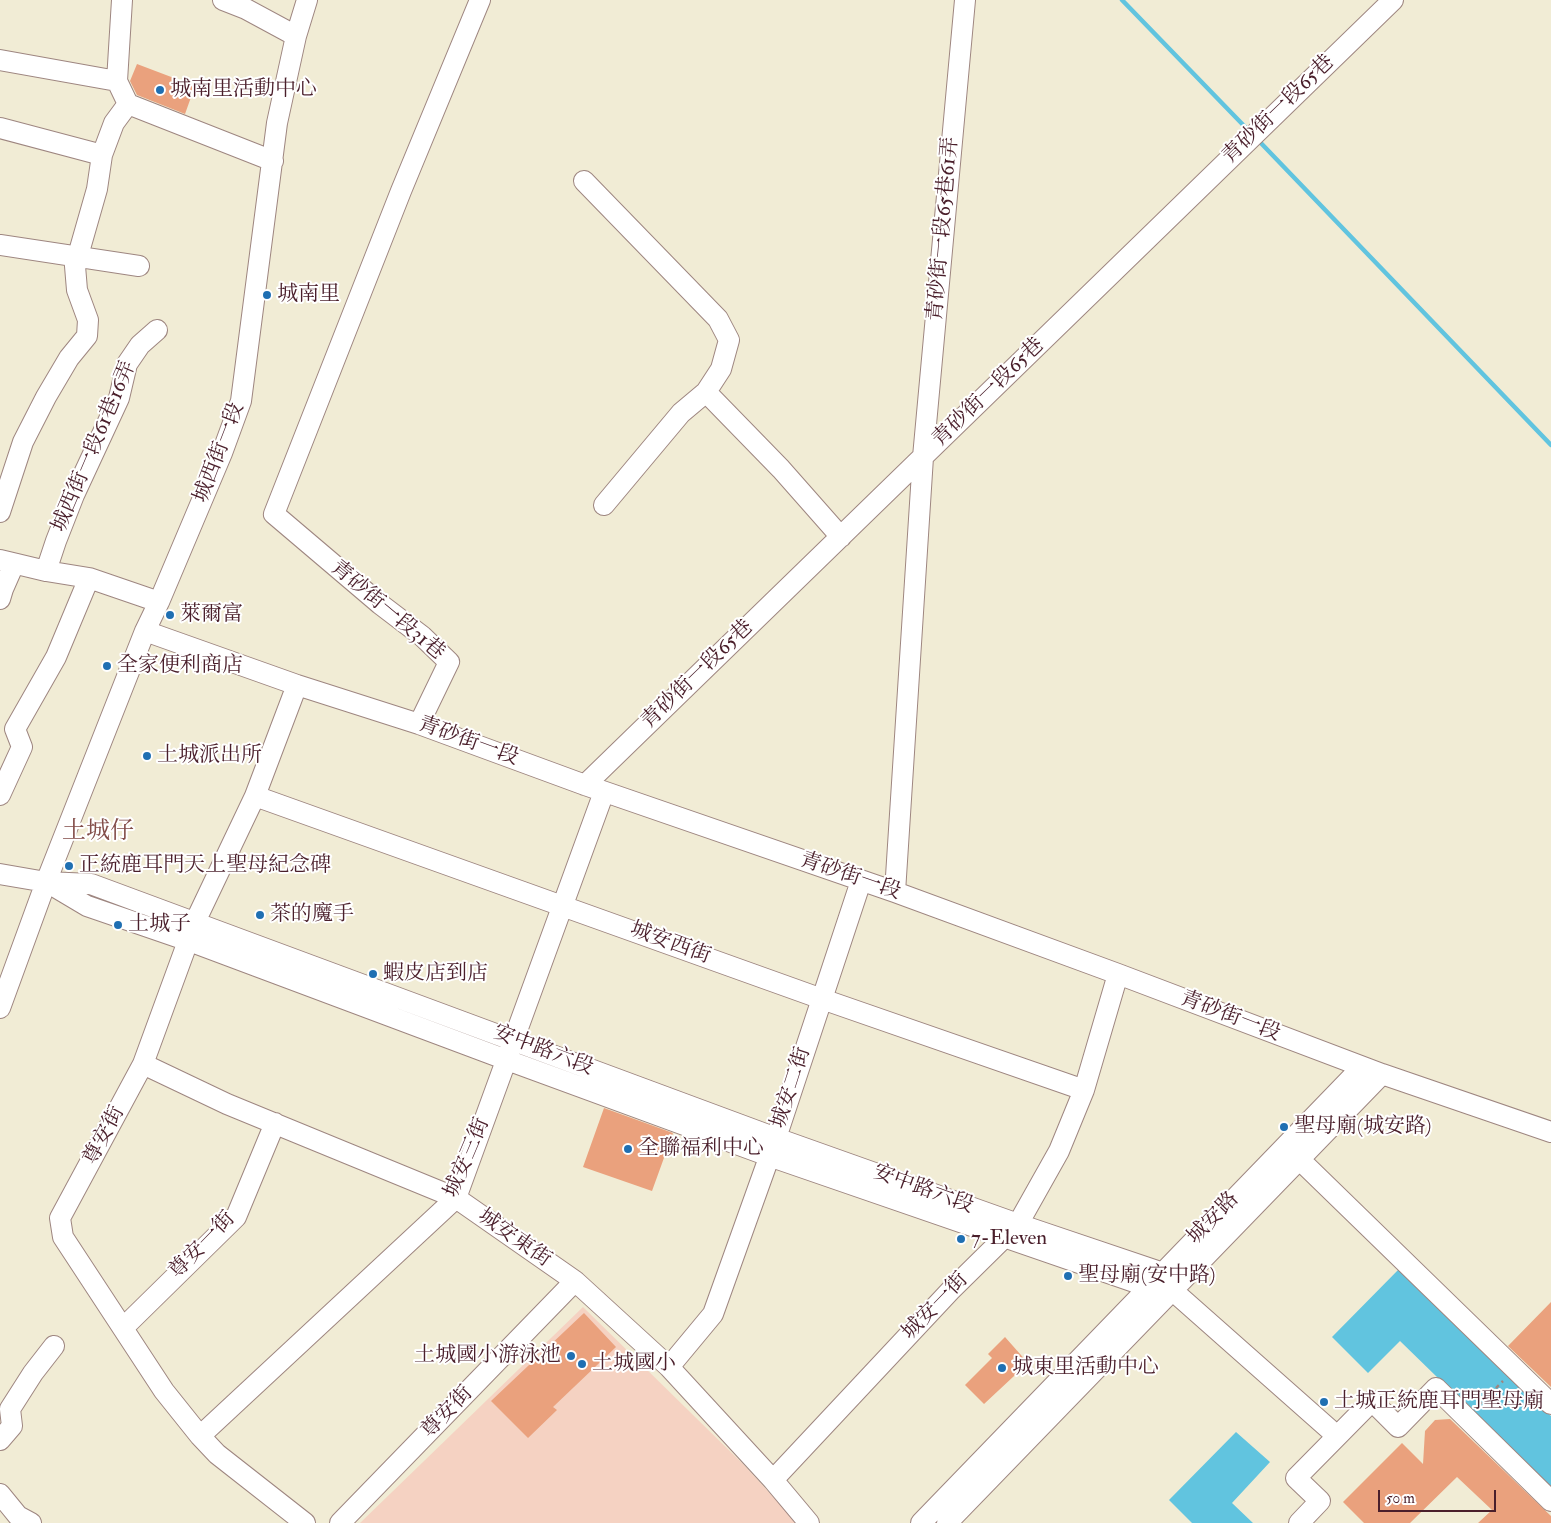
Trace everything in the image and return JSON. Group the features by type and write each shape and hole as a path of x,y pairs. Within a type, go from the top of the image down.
{"street":[{"path":"122,0 117,80 128,104 272,161"},
{"path":"223,0 246,9 296,36"},
{"name":"城西街一段","path":"0,1008 46,882 145,631 222,453 241,400 277,123 296,36 307,0"},
{"name":"青砂街一段31巷","path":"419,724 449,662 422,636 380,604 274,514 401,191 480,0"},
{"name":"青砂街一段65巷61弄","path":"895,892 923,457 965,0"},
{"name":"青砂街一段65巷","path":"585,785 1393,0"},
{"path":"0,60 117,80"},
{"path":"0,512 23,442 69,358 87,336 88,320 77,290 76,266 97,190 102,154 114,123 128,104"},
{"path":"0,128 102,154"},
{"path":"584,181 718,319 729,340 721,369 706,392 681,414 604,505"},
{"path":"0,245 139,266"},
{"name":"城西街一段61巷16弄","path":"46,571 74,495 119,398 127,364 140,345 157,330"},
{"path":"706,392 781,469 841,536"},
{"path":"0,599 7,562 89,578 159,602"},
{"path":"0,795 22,747 15,729 56,657 89,578"},
{"name":"青砂街一段","path":"145,631 297,685 419,724 604,792 895,892 1362,1067 1551,1132"},
{"name":"尊安街","path":"297,685 256,796 195,922 143,1064 60,1218 63,1237 164,1390 200,1436 217,1454 305,1523"},
{"name":"城安三街","path":"200,1436 456,1198 604,792"},
{"name":"城安西街","path":"256,796 822,999 1084,1090"},
{"name":"安中路六段","path":"0,874 46,882 90,884 515,1040 773,1147"},
{"name":"城安二街","path":"669,1367 713,1314 773,1147 861,881"},
{"name":"安中路六段","path":"46,882 87,906 507,1060 773,1147 1011,1231 1167,1281"},
{"name":"城安一街","path":"773,1480 950,1291 1011,1231 1059,1151 1084,1090 1118,974"},
{"name":"城安東街","path":"143,1064 227,1104 456,1198 575,1281 669,1367 773,1480 809,1523"},
{"name":"城安路","path":"947,1523 1362,1067"},
{"name":"城安路","path":"921,1523 1148,1287 1167,1281 1299,1159 1382,1074"},
{"name":"尊安一街","path":"123,1328 236,1217 275,1123"},
{"path":"1299,1159 1551,1404"},
{"name":"安中路六段","path":"1011,1231 1148,1287"},
{"name":"尊安街","path":"340,1523 575,1281"},
{"path":"1167,1281 1337,1436"},
{"path":"0,1440 12,1426 10,1409 33,1373 54,1346"},
{"path":"1299,1523 1320,1501 1296,1478 1372,1401 1398,1427 1436,1388 1551,1501"},
{"path":"0,1494 20,1521"}],"path":[{"path":"1466,1418 1515,1369"}],"shaded area":[{"name":"土城國小","path":"583,1307 744,1465 797,1523 360,1523"}],"water":[{"path":"1400,1268 1551,1416 1551,1488 1400,1341 1368,1373 1332,1337"},
{"path":"1236,1432 1270,1462 1232,1503 1253,1523 1192,1523 1169,1500"}],"building":[{"name":"城南里活動中心","path":"137,64 195,86 185,114 137,95 130,81"},
{"name":"全聯福利中心","path":"604,1108 673,1133 652,1191 583,1167"},
{"path":"1551,1302 1551,1387 1508,1346"},
{"path":"584,1313 616,1347 553,1407 557,1410 528,1438 491,1401"},
{"name":"城東里活動中心","path":"1005,1337 1028,1363 984,1404 965,1385 992,1358 988,1354"},
{"path":"1450,1419 1551,1516 1551,1523 1478,1523 1492,1510 1457,1477 1410,1523 1364,1523 1343,1502 1402,1443 1423,1464 1425,1431 1435,1420"}],"waterway":[{"path":"1122,0 1250,132"},
{"path":"1258,140 1551,445"}],"place":[{"name":"城南里活動中心","path":"160,90"},
{"name":"城南里","path":"267,295"},
{"name":"萊爾富","path":"170,615"},
{"name":"全家便利商店","path":"107,666"},
{"name":"土城派出所","path":"147,756"},
{"name":"正統鹿耳門天上聖母紀念碑","path":"69,866"},
{"name":"茶的魔手","path":"260,915"},
{"name":"土城子","path":"118,925"},
{"name":"蝦皮店到店","path":"373,974"},
{"name":"聖母廟(城安路)","path":"1284,1127"},
{"name":"全聯福利中心","path":"628,1149"},
{"name":"7-Eleven","path":"961,1239"},
{"name":"聖母廟(安中路)","path":"1068,1276"},
{"name":"土城國小游泳池","path":"571,1356"},
{"name":"土城國小","path":"582,1364"},
{"name":"城東里活動中心","path":"1002,1368"},
{"name":"土城正統鹿耳門聖母廟","path":"1324,1402"}],"district":[{"name":"土城仔","path":"98,833"}]}
